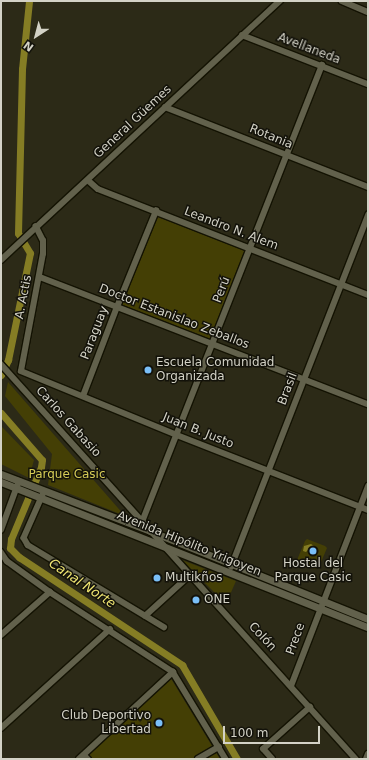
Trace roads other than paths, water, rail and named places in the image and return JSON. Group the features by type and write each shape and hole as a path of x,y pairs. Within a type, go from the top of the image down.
{"street":[{"name":"General Güemes","path":"1,260 280,1"},
{"path":"342,1 368,12"},
{"name":"Avellaneda","path":"242,35 368,84"},
{"name":"Perú","path":"142,522 322,65"},
{"name":"Rotania","path":"165,107 368,187"},
{"name":"Leandro N. Alem","path":"88,180 98,189 368,295"},
{"name":"Paraguay","path":"83,396 156,211"},
{"name":"Brasil","path":"230,568 368,215"},
{"name":"A. Actis","path":"21,371 40,277 43,241 36,227"},
{"name":"Doctor Estanislao Zeballos","path":"40,277 368,404"},
{"name":"Carlos Gabasio","path":"1,364 150,531"},
{"path":"13,377 21,371"},
{"name":"Juan B. Justo","path":"21,371 177,435 368,510"},
{"name":"Avenida Hipólito Yrigoyen","path":"1,474 21,486"},
{"name":"Avenida Hipólito Yrigoyen","path":"1,482 21,486 150,531 320,608 368,627"},
{"path":"1,530 21,486"},
{"name":"Prece","path":"291,686 322,601 368,486"},
{"path":"41,493 24,538 28,545 164,627"},
{"name":"Avenida Hipólito Yrigoyen","path":"41,493 164,546 230,568 368,619"},
{"name":"Colón","path":"150,531 356,759"},
{"path":"1,552 4,560 50,592 110,629 173,672 226,759"},
{"path":"145,616 190,575"},
{"path":"1,635 50,592"},
{"path":"1,728 110,629"},
{"path":"79,759 86,757 173,672"},
{"path":"272,759 263,750 310,707"},
{"path":"198,759 219,747"},
{"path":"366,759 368,754"}],"waterway":[{"name":"Canal Norte","path":"1,375 8,360 30,253 18,233 22,69 29,1"},
{"name":"Canal Norte","path":"1,413 42,460 41,467 11,539 10,548 19,557 182,665 237,759"}],"place":[{"name":"Escuela Comunidad Organizada","path":"148,370"},
{"name":"Hostal del Parque Casic","path":"313,551"},
{"name":"Multikños","path":"157,578"},
{"name":"ONE","path":"196,600"},
{"name":"Club Deportivo Libertad","path":"159,723"}],"park label":[{"name":"Parque Casic","path":"67,475"}]}
